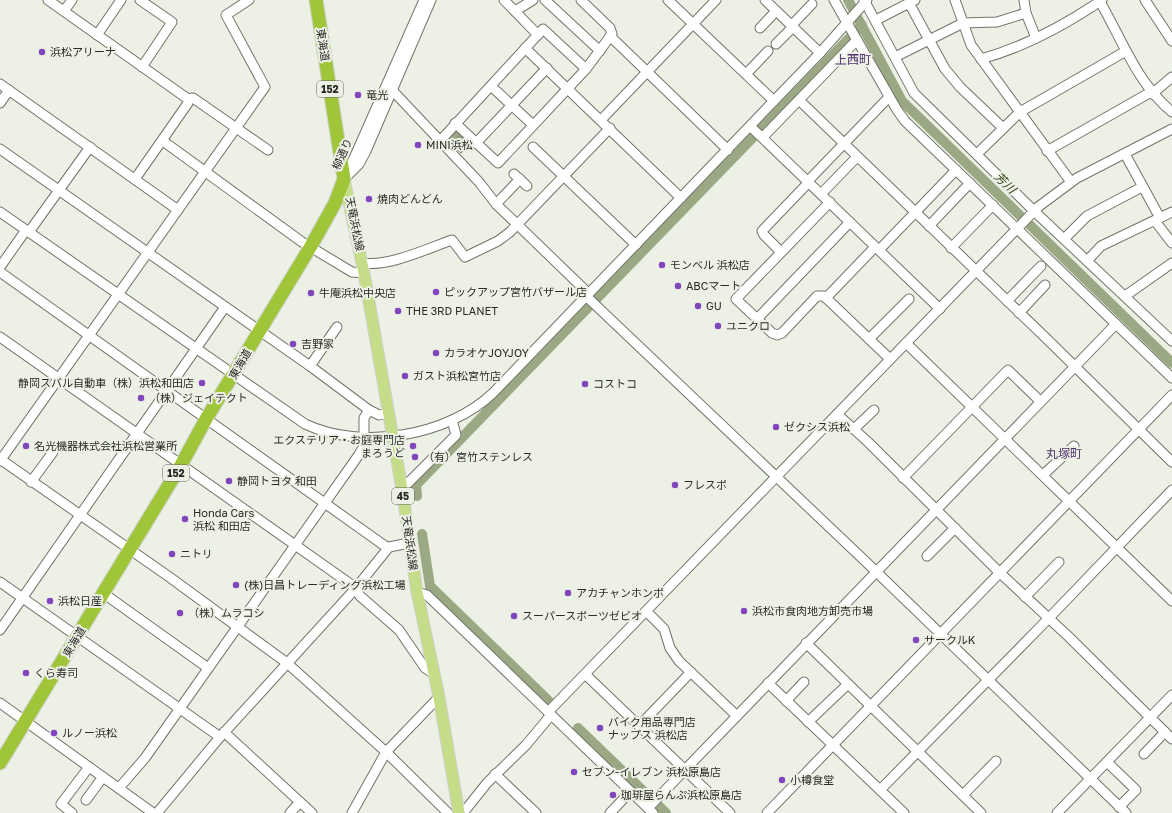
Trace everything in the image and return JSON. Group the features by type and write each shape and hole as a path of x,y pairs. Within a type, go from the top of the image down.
{"highway":[{"name":"東海道","path":"0,763 181,465 206,419 234,376 335,203 344,179 316,0"}],"main road":[{"name":"天竜浜松線","path":"344,179 363,268 402,489 417,592 463,811"}],"street":[{"path":"48,0 188,99 192,98 268,150"},
{"path":"64,11 72,0"},
{"path":"97,35 121,0"},
{"path":"140,0 172,22 142,67"},
{"path":"249,0 226,15 265,87 148,254 0,460 129,549 287,663 386,752 448,813"},
{"name":"柳通り","path":"344,179 424,0"},
{"name":"柳通り","path":"344,179 359,164 431,0"},
{"path":"504,0 538,34"},
{"path":"515,11 533,0"},
{"path":"545,0 600,50"},
{"path":"456,123 498,163 586,69 612,34 610,28 581,0"},
{"path":"668,0 774,101"},
{"path":"601,120 716,0"},
{"path":"765,0 820,53"},
{"path":"834,0 849,24 889,97 905,121 1018,228 1172,378"},
{"path":"955,0 971,45 1071,182"},
{"path":"1024,0 1026,13 1036,38"},
{"path":"981,59 1007,51 1036,38 1064,24 1101,0 1126,50 1152,93 1172,112"},
{"path":"1145,0 1172,41"},
{"path":"0,212 305,424 331,434 364,438 392,436 430,428 452,420 488,399 591,300 636,245 728,150 760,129 798,100 820,53 849,24 865,2 914,93 977,154 1033,212 1064,239 1172,341"},
{"path":"876,20 912,2 928,40 945,69 960,88 1003,128"},
{"path":"776,44 812,4"},
{"path":"760,28 776,11"},
{"path":"895,57 963,23 997,22 1026,13"},
{"path":"440,141 543,29 586,69"},
{"path":"610,36 728,150"},
{"path":"760,129 774,101 810,77 856,38"},
{"path":"525,48 569,88 681,198"},
{"path":"977,154 1020,112 1126,50"},
{"path":"746,74 768,51"},
{"path":"476,143 547,68"},
{"path":"1047,151 1152,93 1172,77"},
{"path":"0,84 178,210"},
{"path":"490,86 534,125"},
{"path":"0,103 9,90"},
{"path":"392,90 479,182 496,204 585,290 591,300 876,571 940,635 1122,810 1136,790 1107,762"},
{"path":"781,252 764,236 762,231 889,97"},
{"path":"135,179 163,141 188,103 188,99"},
{"path":"798,100 1172,462"},
{"path":"163,141 302,242 311,246 352,272 372,265 391,261 452,240 465,257 498,241 517,224 610,128"},
{"path":"760,129 808,182 940,309"},
{"path":"463,811 495,774 535,736 558,703 1033,212 1071,182 1172,130"},
{"path":"0,268 90,147"},
{"path":"533,147 636,245"},
{"path":"0,149 259,332 310,366 369,410 378,414 388,413"},
{"path":"1125,154 1172,243"},
{"path":"821,194 857,157"},
{"path":"826,298 915,213 956,170"},
{"path":"496,204 517,177 527,186"},
{"path":"929,226 970,183"},
{"path":"1064,239 1087,216 1142,187"},
{"path":"830,202 736,299 772,334 777,335 782,333 817,296 824,296 890,359"},
{"path":"951,248 993,205"},
{"path":"1087,261 1101,246 1172,212"},
{"path":"757,319 850,222"},
{"path":"1125,296 1172,263"},
{"path":"1007,301 1041,266"},
{"path":"0,272 385,546 389,547 409,543"},
{"path":"1019,313 1045,285"},
{"path":"869,339 909,298"},
{"path":"0,630 225,307"},
{"path":"417,592 428,596 650,810 656,800 806,643 936,510 1004,437 1116,324"},
{"path":"310,366 337,327"},
{"path":"0,337 294,546 356,588 360,596 398,630 425,668 434,674"},
{"path":"906,343 1172,601"},
{"path":"903,478 1008,370 1040,401"},
{"path":"767,813 1172,395"},
{"path":"119,788 145,758 362,449 364,438 364,418 369,410"},
{"path":"854,429 874,410"},
{"path":"837,414 1169,736 1144,754"},
{"path":"402,489 454,437 456,432 452,420"},
{"path":"1043,476 1074,446"},
{"path":"31,482 53,452"},
{"path":"880,790 1172,490"},
{"path":"927,556 955,528"},
{"path":"158,813 222,734 356,588 389,547"},
{"path":"1025,597 1059,562"},
{"path":"0,582 77,637 132,673 180,709 222,734 312,813"},
{"path":"103,593 208,668"},
{"path":"647,612 664,629 673,653 690,672 737,716"},
{"path":"806,643 981,813"},
{"path":"640,725 690,672"},
{"path":"586,675 640,725 730,813"},
{"path":"786,701 804,682"},
{"path":"768,684 904,813"},
{"path":"808,722 848,684"},
{"path":"1057,813 1172,695"},
{"path":"352,813 386,752 439,697"},
{"path":"0,703 153,813"},
{"path":"962,795 996,761"},
{"path":"72,813 61,804 88,767"},
{"path":"495,774 536,813"},
{"path":"86,800 103,777"},
{"path":"610,813 630,792"},
{"path":"290,813 300,802"},
{"path":"463,811 475,813"}],"water":[{"path":"454,129 470,144 461,153 446,139"}],"waterway":[{"name":"芳川","path":"848,0 902,101 1172,363"},
{"path":"417,496 416,485 862,25"},
{"path":"422,534 430,586 553,705"},
{"path":"578,728 666,813"}],"place":[{"name":"浜松アリーナ","path":"42,52"},
{"name":"竜光","path":"358,95"},
{"name":"MINI浜松","path":"418,145"},
{"name":"焼肉どんどん","path":"369,199"},
{"name":"モンベル 浜松店","path":"662,265"},
{"name":"ABCマート","path":"678,286"},
{"name":"ピックアップ宮竹バザール店","path":"436,292"},
{"name":"牛庵浜松中央店","path":"311,293"},
{"name":"GU","path":"698,306"},
{"name":"THE 3RD PLANET","path":"398,311"},
{"name":"ユニクロ","path":"718,326"},
{"name":"吉野家","path":"293,344"},
{"name":"カラオケJOYJOY","path":"436,353"},
{"name":"ガスト浜松宮竹店","path":"405,376"},
{"name":"静岡スバル自動車（株）浜松和田店","path":"202,383"},
{"name":"コストコ","path":"585,384"},
{"name":"（株）ジェイテクト","path":"141,398"},
{"name":"ゼクシス浜松","path":"776,427"},
{"name":"名光機器株式会社浜松営業所","path":"26,446"},
{"name":"エクステリア・お庭専門店 まろうど","path":"413,446"},
{"name":"（有）宮竹ステンレス","path":"415,457"},
{"name":"静岡トヨタ 和田","path":"229,481"},
{"name":"フレスポ","path":"675,485"},
{"name":"Honda Cars 浜松 和田店","path":"185,519"},
{"name":"ニトリ","path":"172,554"},
{"name":"(株)日昌トレーディング浜松工場","path":"236,585"},
{"name":"アカチャンホンポ","path":"568,593"},
{"name":"浜松日産","path":"50,601"},
{"name":"浜松市食肉地方卸売市場","path":"744,611"},
{"name":"（株）ムラコシ","path":"180,613"},
{"name":"スーパースポーツゼビオ","path":"514,616"},
{"name":"サークルK","path":"916,640"},
{"name":"くら寿司","path":"26,673"},
{"name":"バイク用品専門店 ナップス 浜松店","path":"600,728"},
{"name":"ルノー浜松","path":"54,733"},
{"name":"セブン‐イレブン 浜松原島店","path":"574,772"},
{"name":"小樽食堂","path":"782,780"},
{"name":"珈琲屋らんぷ浜松原島店","path":"613,795"}],"district":[{"name":"上西町","path":"853,60"},
{"name":"丸塚町","path":"1064,454"}]}
